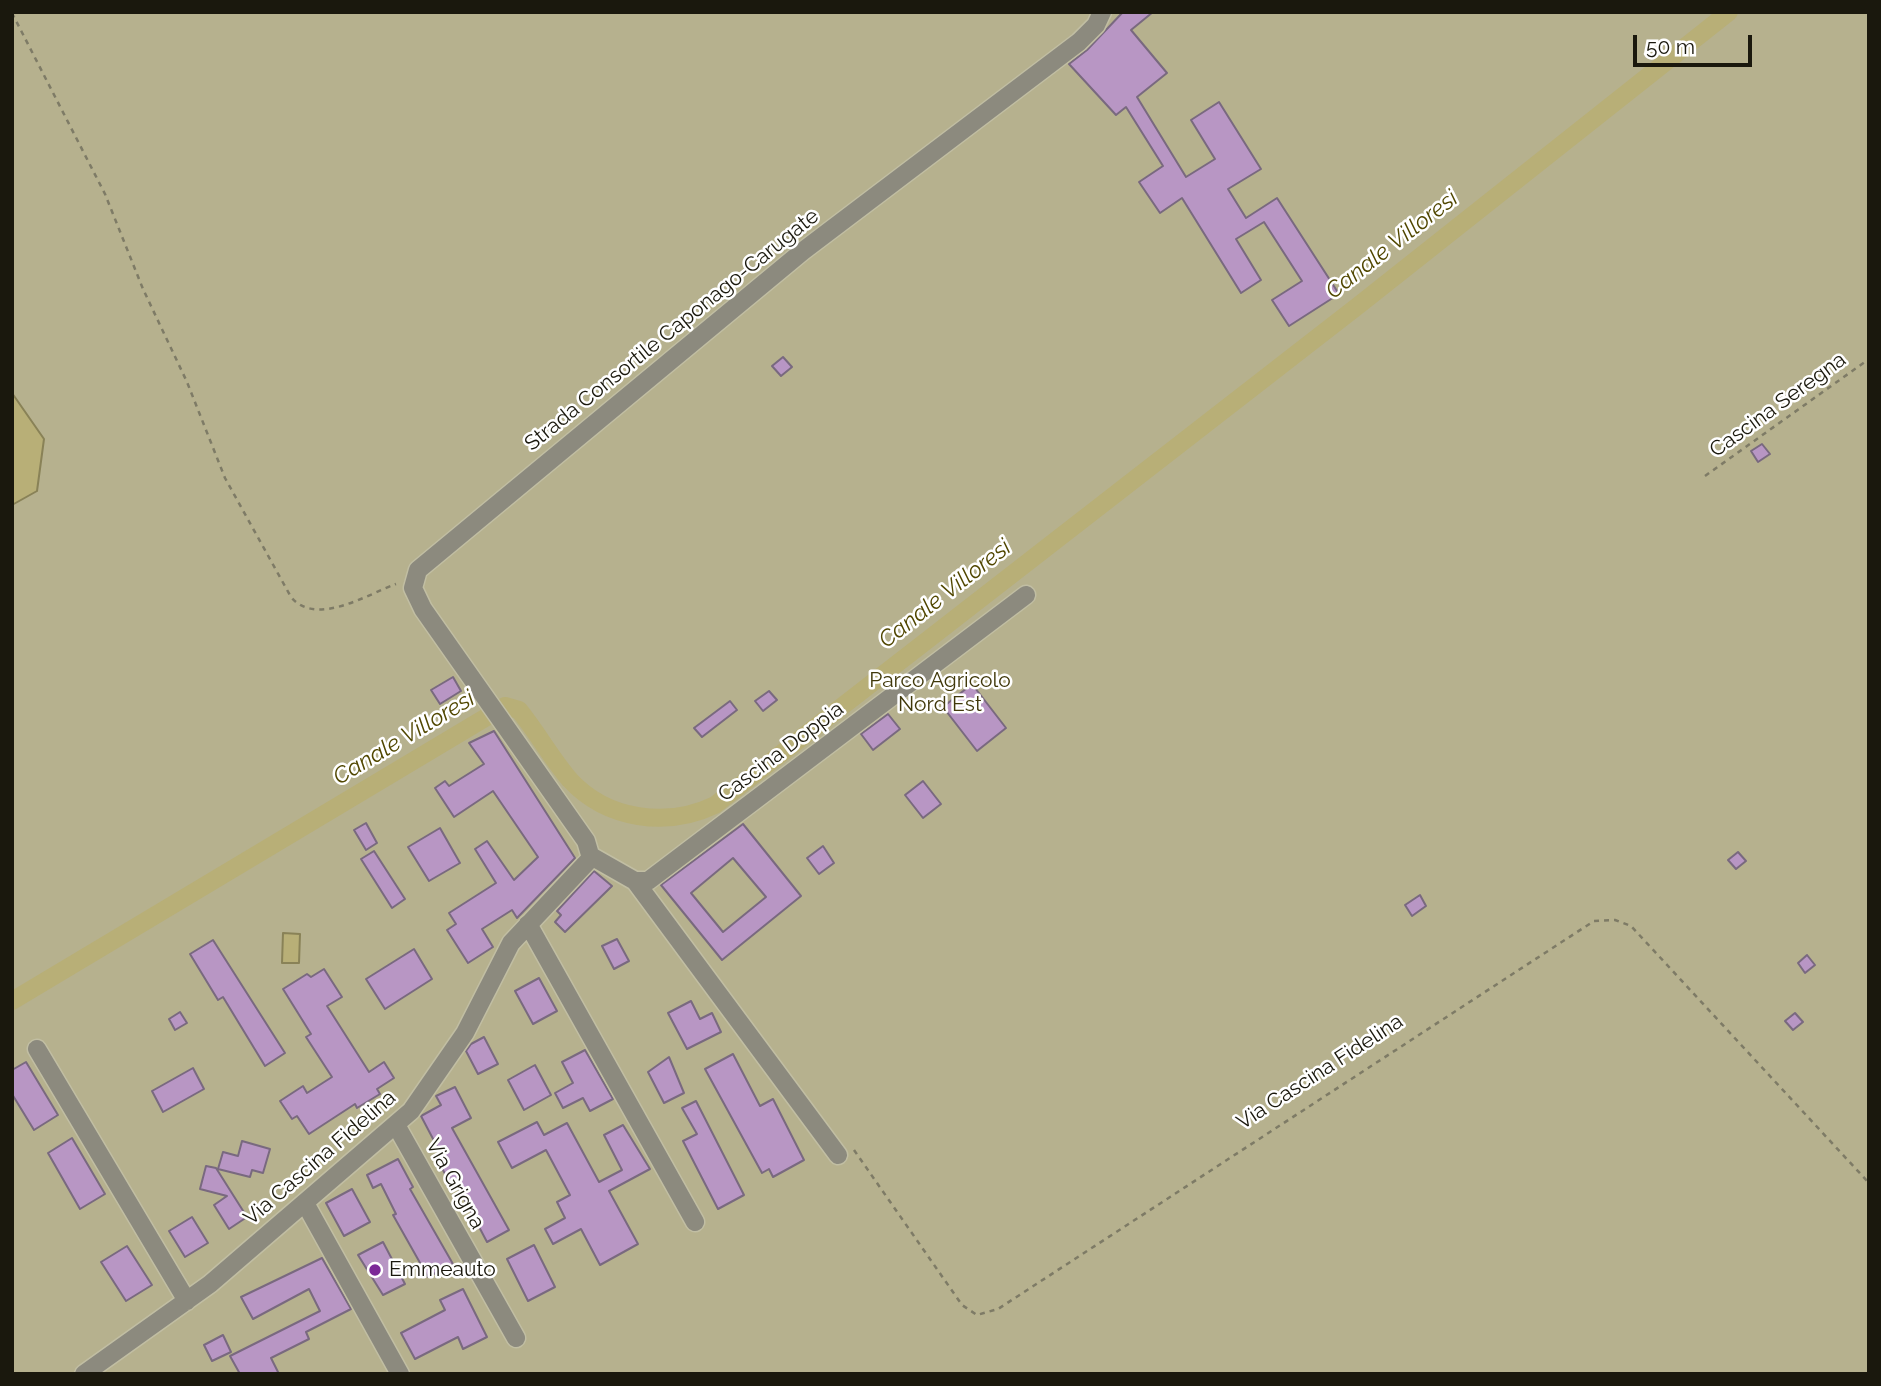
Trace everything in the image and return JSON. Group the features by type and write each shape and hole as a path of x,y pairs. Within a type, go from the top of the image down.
{"street":[{"name":"Strada Consortile Caponago-Carugate","path":"415,576 423,564 803,251 1079,42 1096,25 1102,12"},
{"path":"415,576 413,588 418,601 586,841 591,856 635,881 844,1149"},
{"name":"Cascina Doppia","path":"635,881 648,881 1026,595"},
{"name":"Via Cascina Fidelina","path":"84,1374 187,1301 396,1125 419,1101 448,1060 511,943 591,856"},
{"path":"528,924 695,1222"},
{"path":"37,1049 187,1301"},
{"name":"Via Grigna","path":"396,1125 516,1338"},
{"path":"305,1203 400,1374"}],"path":[{"path":"12,13 105,194 143,289 187,382 225,478 291,597 299,607 311,611 324,610 415,576"},
{"name":"Cascina Seregna","path":"1705,476 1869,359"},
{"name":"Via Cascina Fidelina","path":"844,1149 962,1305 977,1315 1009,1302 1594,921 1615,920 1631,926 1869,1183"}],"green space":[{"name":"Parco Agricolo Nord Est","path":"12,12 1869,12 1869,1374 12,1374"}],"shaded area":[{"path":"12,393 44,439 37,491 12,505"},
{"path":"283,933 300,934 299,963 282,963"}],"building":[{"path":"1123,12 1153,12 1131,30 1167,73 1137,97 1186,177 1215,159 1191,120 1219,102 1261,169 1228,189 1246,218 1277,198 1339,294 1289,326 1272,300 1302,281 1264,222 1236,239 1261,280 1241,293 1182,198 1160,213 1139,182 1163,166 1126,107 1116,115 1069,64 1087,50"},
{"path":"783,357 792,367 781,376 772,366"},
{"path":"1762,444 1770,454 1758,462 1751,451"},
{"path":"453,677 461,691 440,704 431,690"},
{"path":"972,684 1006,728 977,751 943,707"},
{"path":"769,691 777,700 763,711 755,701"},
{"path":"730,701 737,710 702,737 694,728"},
{"path":"888,714 900,729 873,750 861,734"},
{"path":"494,731 575,858 517,918 512,910 482,929 493,947 468,963 447,930 456,924 449,913 496,883 475,849 487,841 514,880 538,857 493,791 454,817 435,788 445,781 449,786 484,764 469,743"},
{"path":"923,781 941,804 923,818 905,795"},
{"path":"366,823 377,843 366,850 354,830"},
{"path":"743,824 801,896 722,960 661,885","holes":["733,858 766,897 723,932 691,893"]},
{"path":"440,828 460,863 429,881 408,847"},
{"path":"823,846 834,863 819,874 807,858"},
{"path":"374,851 405,899 392,908 361,859"},
{"path":"1738,852 1746,861 1736,869 1728,860"},
{"path":"594,871 612,886 565,932 555,922 561,915 557,911"},
{"path":"1420,895 1426,906 1412,916 1405,905"},
{"path":"617,939 629,961 614,969 602,946"},
{"path":"213,940 285,1053 265,1066 223,997 218,1000 190,954"},
{"path":"414,949 432,979 385,1009 366,979"},
{"path":"1807,955 1815,965 1805,973 1798,963"},
{"path":"324,969 342,997 327,1006 369,1072 384,1062 394,1078 377,1089 380,1094 357,1108 355,1104 309,1134 297,1116 292,1119 280,1101 303,1086 307,1093 332,1077 306,1037 311,1034 283,989 307,974 311,977"},
{"path":"539,978 557,1011 533,1024 515,991"},
{"path":"691,1001 700,1019 712,1013 721,1032 687,1049 668,1013"},
{"path":"180,1012 187,1023 175,1030 169,1019"},
{"path":"1795,1013 1803,1022 1793,1030 1785,1021"},
{"path":"484,1037 498,1064 478,1074 466,1051 471,1044"},
{"path":"585,1050 613,1099 590,1111 583,1098 563,1108 555,1093 573,1083 562,1062"},
{"path":"733,1054 760,1106 773,1099 804,1160 773,1177 769,1169 762,1173 705,1069"},
{"path":"669,1057 684,1093 664,1103 648,1072"},
{"path":"26,1062 58,1115 34,1130 12,1094 12,1070"},
{"path":"535,1065 551,1095 524,1110 508,1080"},
{"path":"193,1068 204,1089 163,1112 152,1091"},
{"path":"455,1087 471,1118 452,1128 509,1230 487,1242 457,1185 452,1187 436,1157 441,1154 421,1116 441,1105 436,1096"},
{"path":"696,1101 744,1195 718,1209 683,1141 697,1134 682,1108"},
{"path":"537,1122 544,1135 567,1123 599,1182 622,1170 604,1135 623,1125 650,1169 609,1191 638,1244 600,1265 581,1229 553,1244 545,1229 565,1218 557,1202 570,1195 546,1150 512,1168 498,1142"},
{"path":"72,1138 105,1194 80,1209 48,1153"},
{"path":"242,1141 270,1149 263,1173 252,1170 250,1177 218,1169 223,1152 238,1156"},
{"path":"398,1159 413,1187 410,1189 453,1264 428,1277 393,1215 396,1214 381,1184 373,1188 367,1175"},
{"path":"206,1166 216,1168 247,1217 229,1229 214,1205 227,1196 200,1189"},
{"path":"352,1189 370,1222 344,1236 326,1203"},
{"path":"192,1217 208,1243 185,1257 169,1231"},
{"path":"383,1242 405,1284 383,1295 358,1255"},
{"path":"534,1245 555,1287 528,1301 507,1259"},
{"path":"127,1246 152,1285 126,1301 101,1262"},
{"path":"322,1258 351,1309 306,1332 309,1339 271,1358 279,1374 240,1374 230,1356 320,1311 309,1289 253,1319 241,1297"},
{"path":"463,1289 487,1337 463,1349 458,1337 415,1359 401,1333 445,1310 440,1300"},
{"path":"223,1335 231,1352 212,1361 204,1345"}],"waterway":[{"name":"Canale Villoresi","path":"12,1001 505,706 519,710 570,780 585,794 602,804 619,812 658,818 697,812 715,805 1359,305 1729,12"}],"place":[{"name":"Emmeauto","path":"375,1270"}]}
